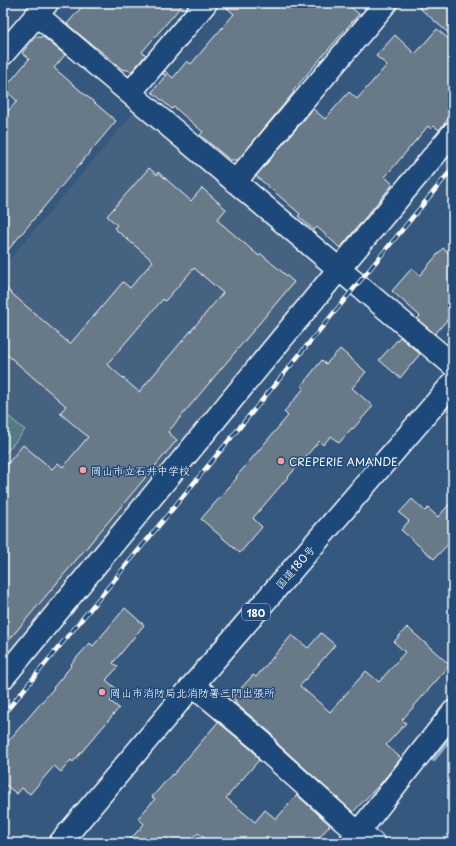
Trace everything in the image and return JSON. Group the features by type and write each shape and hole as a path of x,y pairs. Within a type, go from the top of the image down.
{"main road":[{"path":"130,93 206,3"},
{"path":"235,182 386,3"},
{"path":"3,54 42,9 130,93 453,365"},
{"path":"3,678 339,269 453,133"},
{"name":"国道180号","path":"60,843 193,685 453,383"},
{"path":"193,685 263,743 268,752 360,840 453,712"}],"shaded area":[{"name":"岡山市立石井中学校","path":"135,111 321,267 322,278 3,662 3,267"}],"green space":[{"path":"3,412 25,430 3,456"}],"building":[{"path":"85,3 184,3 142,52 146,55 132,71 122,69 67,24"},
{"path":"221,3 346,3 359,14 293,91 294,92 238,160 230,160 200,135 203,132 174,107 172,109 152,92 166,75 162,74 165,71 173,78 187,61 191,64 234,14"},
{"path":"414,3 453,3 453,37"},
{"path":"437,29 453,43 453,113 439,130 434,126 431,129 428,126 385,177 393,184 340,248 317,227 314,230 298,216 300,214 256,176 313,109 325,119 349,92 357,99 387,65 376,56 395,35 415,54"},
{"path":"35,37 43,37 65,55 54,68 116,121 3,256 3,117 17,101 4,89 29,59 22,53"},
{"path":"149,168 157,175 158,172 191,201 202,188 226,209 217,220 259,256 261,254 294,282 168,432 177,440 3,647 3,469 23,445 52,469 58,463 63,467 88,437 60,413 66,406 3,351 3,286 70,344 123,282 130,288 153,261 114,228 117,225 107,216","holes":["194,268 223,293 139,392 107,364 163,299 165,301"]},
{"path":"443,248 453,257 453,313 435,334 417,319 420,316 392,291 412,268 420,275"},
{"path":"400,337 420,354 400,378 379,360"},
{"path":"340,349 366,372 352,388 373,406 339,443 331,436 323,445 319,441 253,518 262,527 240,553 201,519 288,416 284,412 304,388 301,386 322,360 326,364"},
{"path":"412,499 425,511 428,508 438,517 453,500 453,539 434,559 401,530 409,521 399,513"},
{"path":"125,608 144,625 113,663 118,667 106,680 119,691 110,701 119,708 73,762 71,760 61,772 54,766 30,794 22,788 17,794 3,783 3,747 54,688 72,665 71,664 90,643 93,646"},
{"path":"407,627 450,665 402,720 406,723 386,745 401,758 382,782 353,812 278,744 271,733 235,703 236,701 232,698 253,675 256,677 292,635 308,648 321,633 335,645 300,686 330,712 366,671 379,682 405,652 394,642"},
{"path":"218,722 253,751 259,760 226,798 255,822 265,810 276,819 297,795 330,825 315,843 211,843 198,833 188,843 127,843 144,824 138,818 155,799 152,797 172,774 173,775"}],"waterway":[{"path":"433,758 453,733"}],"railway":[{"path":"3,715 453,168"}],"place":[{"name":"CREPERIE AMANDE","path":"281,461"},
{"name":"岡山市立石井中学校","path":"83,470"},
{"name":"岡山市消防局北消防署三門出張所","path":"102,692"}]}
